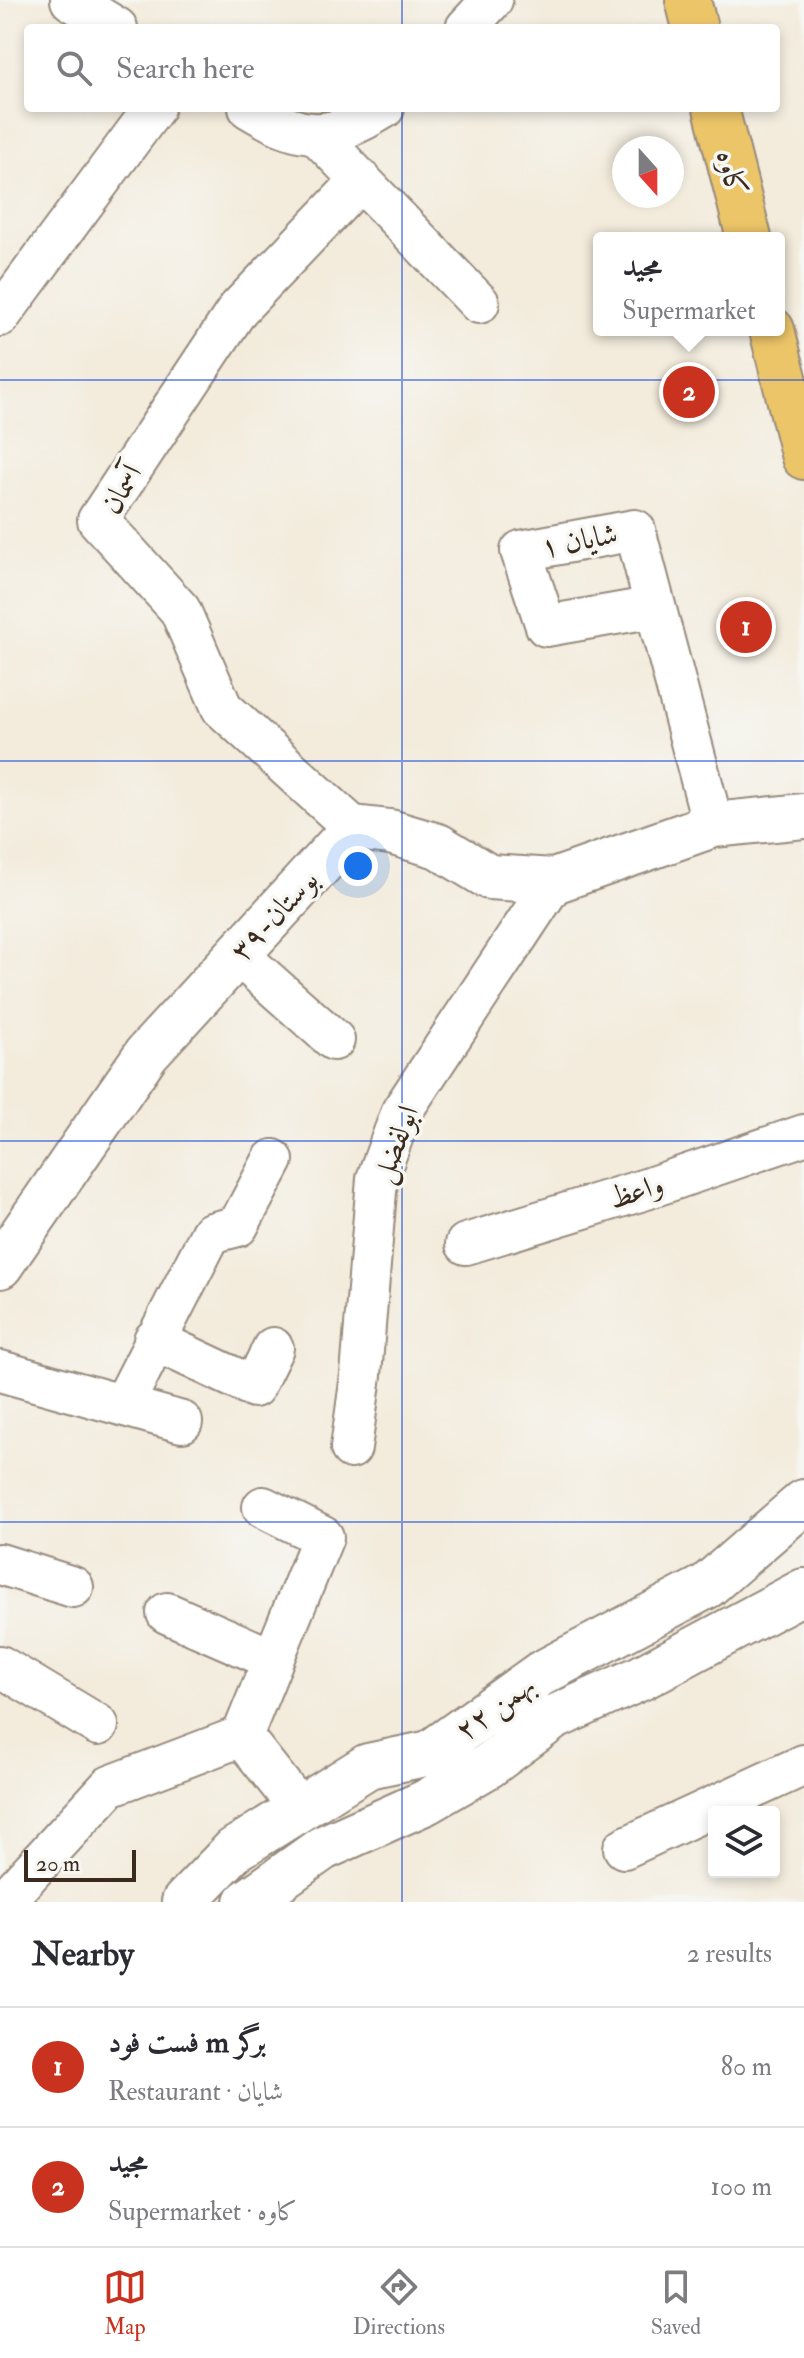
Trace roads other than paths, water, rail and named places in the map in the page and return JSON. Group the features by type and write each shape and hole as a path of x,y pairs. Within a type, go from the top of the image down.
{"main road":[{"path":"688,0 694,24"},
{"name":"کاوه","path":"717,112 747,232"},
{"path":"774,336 804,457"}],"street":[{"path":"71,0 110,24"},
{"path":"470,24 492,0"},
{"path":"0,316 151,112"},
{"path":"259,112 318,136 479,303"},
{"path":"318,136 350,129 378,112"},
{"name":"آسمان","path":"354,828 222,708 180,610 98,520 238,309 361,180"},
{"name":"شایان ۱","path":"635,530 655,607 546,626 521,551 635,530"},
{"path":"655,607 713,825"},
{"path":"354,828 390,832 438,846 489,877 554,881 713,825 804,816"},
{"name":"۳۹-بوستان","path":"0,1266 147,1053 354,828"},
{"name":"ابولفضل","path":"351,1448 361,1375 377,1179 402,1111 554,881"},
{"path":"237,954 334,1040"},
{"name":"واعظ","path":"466,1244 804,1135"},
{"path":"123,1405 211,1233 238,1226 273,1160"},
{"path":"154,1340 254,1387 273,1348"},
{"path":"0,1371 182,1422"},
{"name":"۲۲ بهمن","path":"184,1902 234,1850 368,1766 430,1753 540,1674 707,1586 804,1502"},
{"path":"3,1902 110,1786 242,1736 323,1537 263,1507"},
{"path":"0,1564 73,1587"},
{"name":"۲۲ بهمن","path":"270,1895 323,1848 426,1802 488,1766 553,1718 641,1678 804,1591"},
{"path":"167,1613 272,1659"},
{"path":"0,1666 11,1669 98,1725"},
{"path":"242,1736 300,1809"},
{"path":"624,1848 804,1765"}],"place":[{"name":"مجید","path":"689,392"},
{"name":"فست فود m برگر","path":"746,627"}]}
